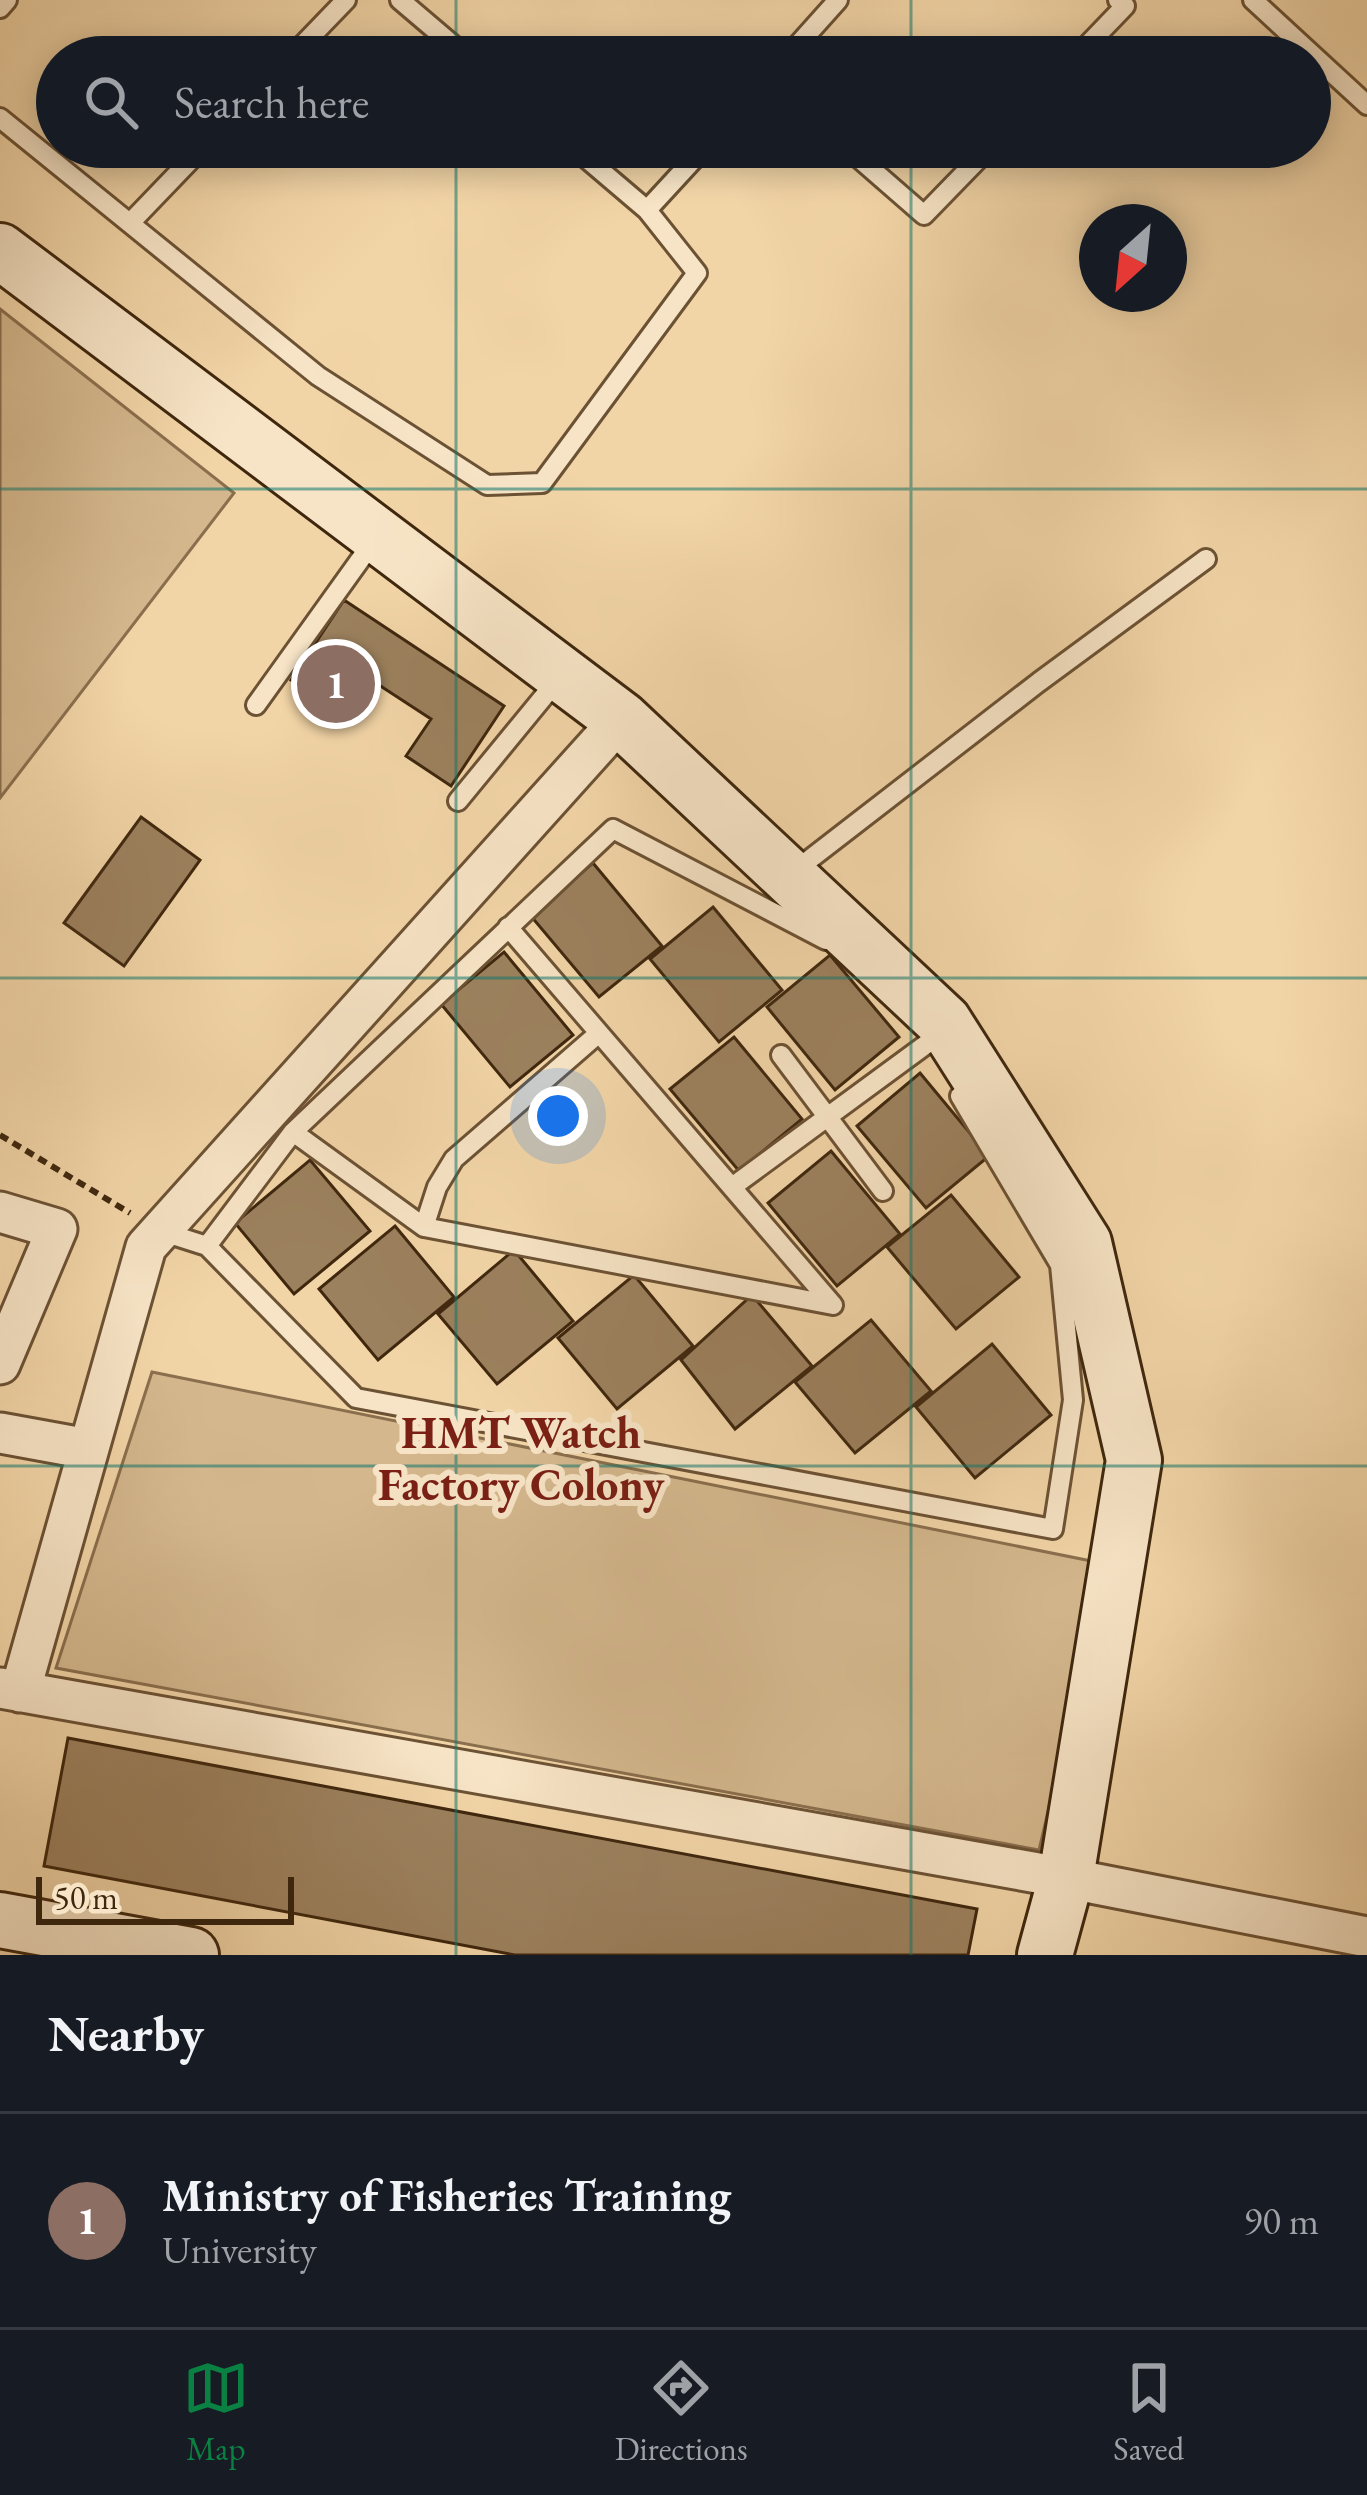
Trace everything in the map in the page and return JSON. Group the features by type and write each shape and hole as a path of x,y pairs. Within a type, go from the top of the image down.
{"street":[{"path":"0,250 622,719 944,1022 1084,1243 1134,1460 1066,1878 1045,1955"},
{"path":"622,719 146,1247 88,1449 10,1690 1066,1878 1367,1937"},
{"path":"0,1212 57,1229 0,1364"},
{"path":"0,1433 88,1449"},
{"path":"0,1920 191,1955"}],"lane":[{"path":"0,8 7,0"},
{"path":"311,36 346,0"},
{"path":"400,0 442,36"},
{"path":"806,36 838,0"},
{"path":"1096,36 1125,6 1118,0"},
{"path":"1253,0 1292,36"},
{"path":"1331,72 1367,105"},
{"path":"0,118 36,146"},
{"path":"64,168 318,376 487,485 542,483 697,273 647,210 598,168"},
{"path":"131,221 183,168"},
{"path":"647,210 686,168"},
{"path":"870,168 924,215 970,168"},
{"path":"256,705 378,535"},
{"path":"788,876 1206,559"},
{"path":"458,801 562,674"},
{"path":"207,1246 293,1132 613,829 829,941 846,958"},
{"path":"293,1132 424,1227 833,1305 508,927"},
{"path":"912,1026 940,1063"},
{"path":"424,1227 437,1187 454,1159 599,1033"},
{"path":"733,1186 928,1043"},
{"path":"781,1055 883,1191"},
{"path":"160,1231 207,1246 356,1398 1053,1529 1073,1400 1060,1265 952,1083"}],"path":[{"path":"0,1135 160,1231"}],"shaded area":[{"path":"0,309 234,493 0,798"},
{"path":"152,1372 1106,1564 1039,1850 56,1668"}],"building":[{"path":"344,600 504,706 451,786 406,756 431,719 356,670 332,707 291,680"},
{"path":"141,817 200,860 124,966 64,923"},
{"path":"593,863 662,946 599,997 530,915"},
{"path":"713,907 782,990 719,1042 650,959"},
{"path":"504,952 573,1035 510,1087 441,1004"},
{"path":"830,955 899,1037 835,1090 767,1007"},
{"path":"734,1037 802,1119 739,1171 670,1089"},
{"path":"920,1073 989,1156 926,1208 857,1126"},
{"path":"831,1151 900,1234 837,1286 768,1203"},
{"path":"310,1160 370,1231 294,1294 235,1223"},
{"path":"951,1195 1019,1277 956,1329 887,1247"},
{"path":"395,1226 454,1297 378,1360 319,1289"},
{"path":"514,1250 573,1321 497,1384 438,1314"},
{"path":"634,1275 693,1346 617,1409 558,1338"},
{"path":"752,1295 812,1366 735,1429 681,1360"},
{"path":"871,1320 931,1391 855,1453 795,1382"},
{"path":"992,1344 1051,1415 975,1478 916,1407"},
{"path":"68,1738 977,1909 968,1955 515,1955 44,1866"}],"place":[{"name":"Ministry of Fisheries Training","path":"336,684"}],"district":[{"name":"HMT Watch Factory Colony","path":"521,1458"}]}
